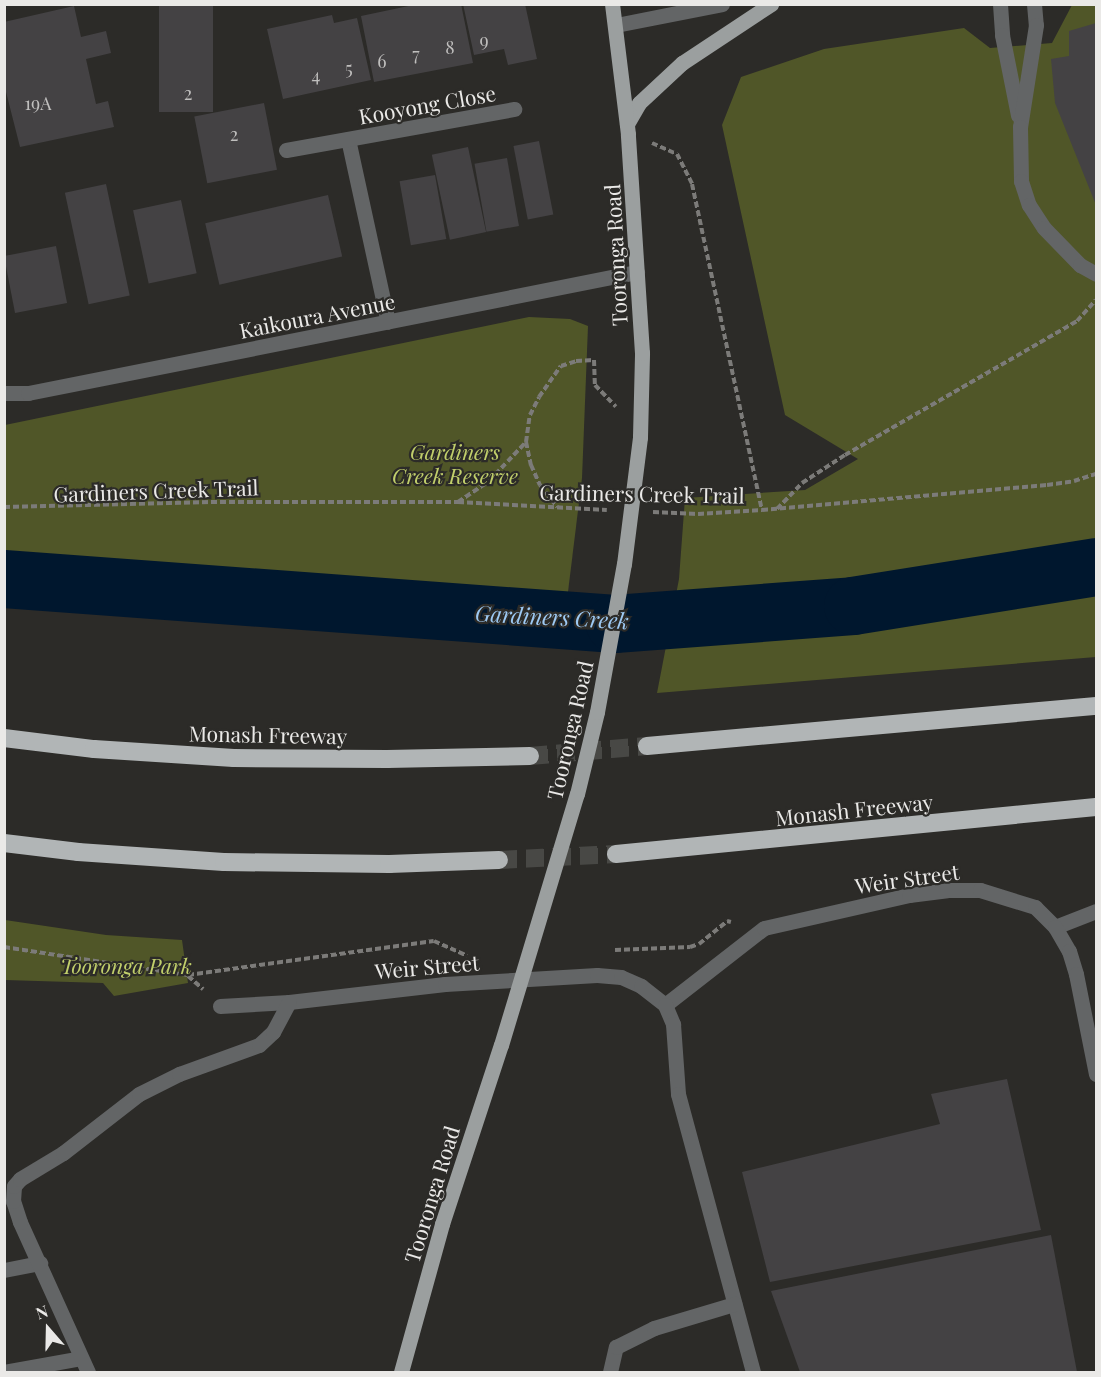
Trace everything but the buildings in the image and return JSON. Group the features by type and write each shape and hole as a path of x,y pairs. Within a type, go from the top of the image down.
{"highway":[{"path":"647,746 1096,706"},
{"name":"Monash Freeway","path":"4,738 94,749 234,758 387,759 530,756"},
{"name":"Monash Freeway","path":"616,854 1096,807"},
{"path":"4,843 78,852 224,862 389,864 499,860"}],"main road":[{"name":"Tooronga Road","path":"401,1372 442,1224 555,873 597,712 624,564 640,437 642,353 627,124 612,4"},
{"path":"627,124 639,103 682,63 771,4"}],"street":[{"path":"616,25 722,4"},
{"path":"1000,4 1002,34 1020,127"},
{"path":"1034,4 1036,24 1020,127 1021,181 1029,206 1062,248 1080,265 1096,274"},
{"name":"Kooyong Close","path":"286,150 514,109"},
{"name":"Kooyong Close","path":"348,140 388,322"},
{"name":"Kaikoura Avenue","path":"4,393 28,393 637,272"},
{"name":"Weir Street","path":"220,1006 289,1002 445,984 597,975 621,977 641,986 665,1005 749,938 764,928 783,921 909,895 947,890 980,890 1009,897 1035,907 1055,927 1069,951 1076,974 1096,1074"},
{"path":"1055,927 1096,911"},
{"path":"88,1372 20,1222 9,1185 63,1153 139,1094 179,1074 259,1045 273,1032 289,1002"},
{"path":"665,1005 673,1024 678,1094 753,1372"},
{"path":"4,1270 40,1263"},
{"path":"610,1372 616,1347 654,1328 734,1304"},
{"path":"4,1372 81,1358"}],"path":[{"path":"669,149 677,154 692,184 762,510"},
{"path":"777,509 802,483 837,460 1077,321 1096,300"},
{"path":"557,507 540,485 531,465 526,442 530,415 539,397 561,366 576,360 594,360 595,385 600,393"},
{"path":"458,502 489,481 526,442"},
{"name":"Gardiners Creek Trail","path":"651,512 698,514 777,509 1047,485 1074,482 1096,474"},
{"name":"Gardiners Creek Trail","path":"4,507 211,502 458,502 616,510"},
{"path":"608,950 690,947 699,944 727,921 734,924"},
{"path":"4,947 188,975 434,941 466,956 478,956"}],"green space":[{"path":"1072,5 1096,5 1096,657 657,693 679,579 685,498 805,490 858,459 785,415 722,125 741,77 824,49 964,28 990,48 1052,43"},
{"name":"Gardiners Creek Reserve","path":"529,317 570,319 588,326 582,478 567,600 123,565 5,553 5,425"},
{"name":"Tooronga Park","path":"5,920 106,935 182,940 188,983 114,996 103,983 5,980"}],"waterway":[{"name":"Gardiners Creek","path":"4,579 615,624 853,606 1096,567"}],"tunnel":[{"path":"530,756 647,746"},
{"path":"499,860 616,854"}]}
